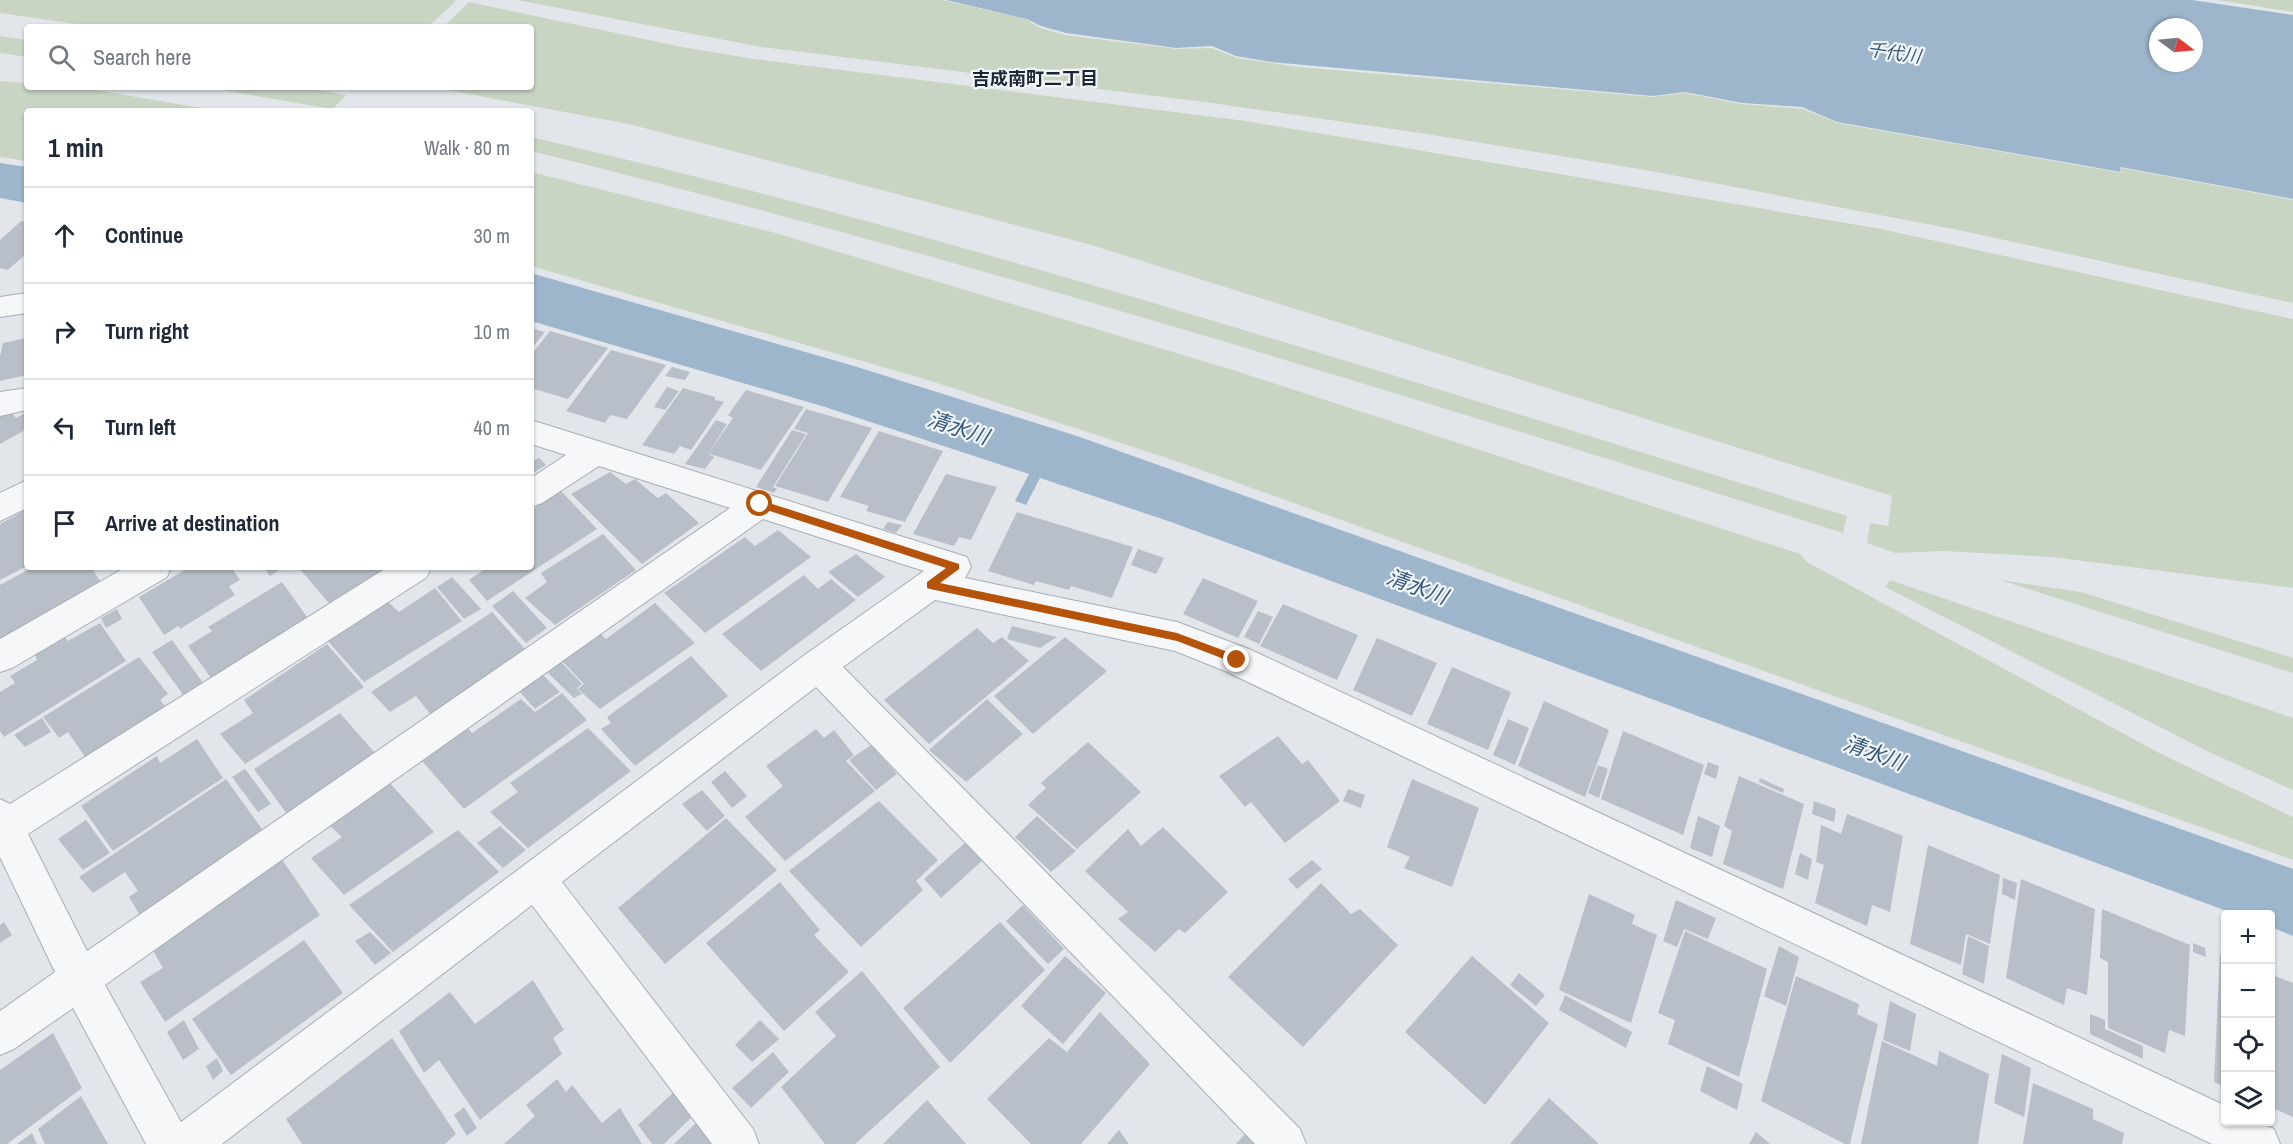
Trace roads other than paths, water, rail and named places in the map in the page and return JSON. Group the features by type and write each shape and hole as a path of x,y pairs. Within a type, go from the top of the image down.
{"street":[{"path":"0,307 24,303"},
{"path":"0,404 24,400"},
{"path":"187,1144 818,665 955,567 534,433"},
{"path":"534,492 596,452"},
{"path":"0,508 24,496"},
{"path":"0,1035 760,504"},
{"path":"0,657 150,570"},
{"path":"169,1144 80,980 2,825 410,570"},
{"path":"930,585 1177,637 1237,660 2259,1144"},
{"path":"818,665 1285,1144"},
{"path":"537,880 738,1144"}],"water":[{"name":"千代川","path":"946,0 2192,0 2293,15 2293,199 2120,167 2121,172 1837,122 1802,107 1742,103 1685,92 1653,96 1271,62 1236,56 1212,46 1176,48 1066,33 1041,26 1027,19"},
{"path":"0,163 24,167 24,202 0,198"},
{"name":"清水川","path":"534,274 854,366 1077,436 2293,869 2293,936 2275,929 2275,910 2224,910 1171,522 1040,478 1026,505 1015,501 1029,474 825,407 534,322"}],"district":[{"name":"吉成南町二丁目","path":"1035,79"}]}
